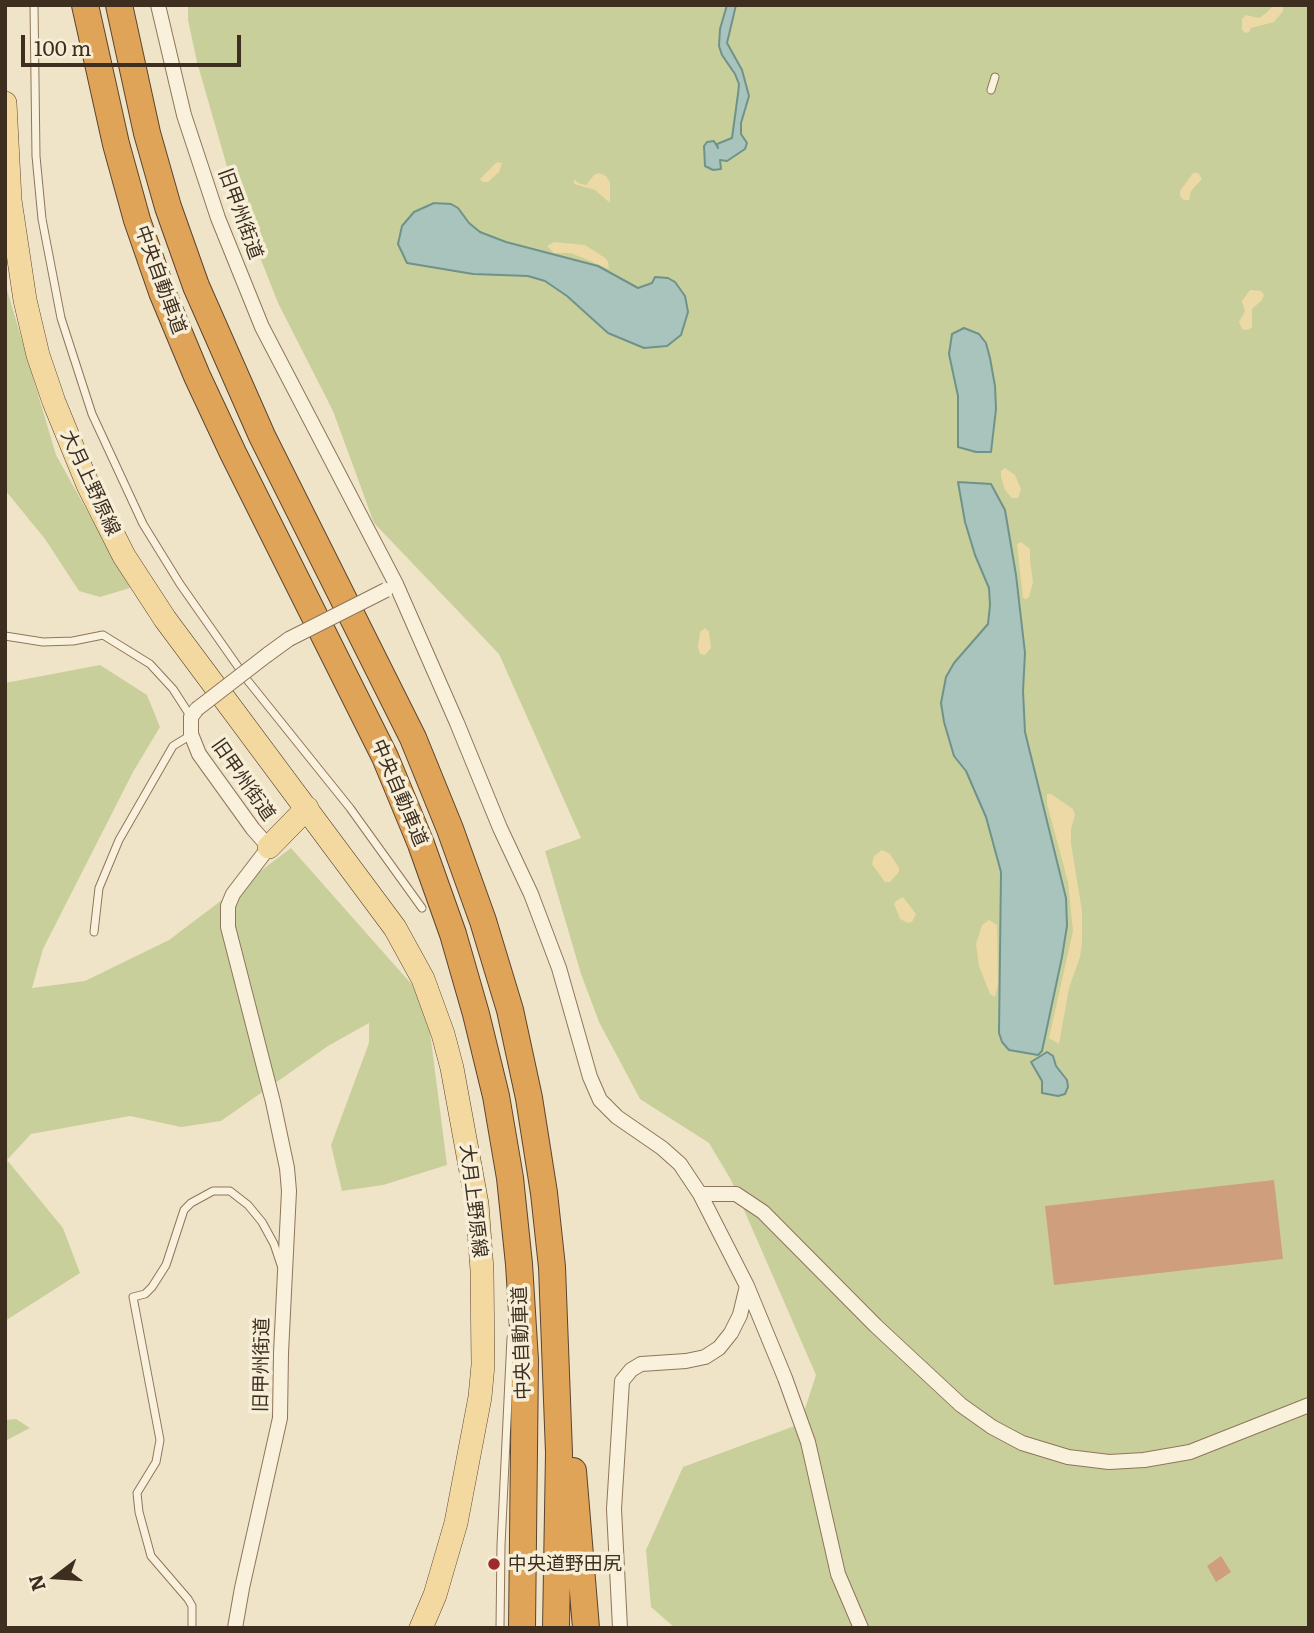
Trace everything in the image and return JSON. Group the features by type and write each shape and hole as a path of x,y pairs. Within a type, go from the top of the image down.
{"highway":[{"name":"中央自動車道","path":"85,5 116,144 137,220 162,292 228,442 385,757 421,844 453,934 476,1014 496,1096 519,1264 525,1360 522,1628"},
{"name":"中央自動車道","path":"119,5 128,56 147,133 168,207 196,286 262,436 413,738 483,921 510,1010 529,1098 544,1192 552,1267 559,1453 556,1628"},
{"path":"552,1267 583,1566 586,1628"}],"main road":[{"name":"大月上野原線","path":"5,103 10,200 25,300 50,391 88,485 124,556 165,619 395,928 423,979 443,1034 452,1068 477,1204 483,1332 480,1397 456,1523 435,1595 421,1628"},
{"path":"269,847 307,808"}],"street":[{"name":"旧甲州街道","path":"158,5 184,115 218,218 262,327 457,723 500,828 531,894 559,968 590,1077 600,1100 617,1117 680,1164 700,1194 747,1286 808,1442 838,1574 860,1628"},
{"path":"194,713 289,639 391,587"},
{"name":"旧甲州街道","path":"194,713 191,734 199,754 269,847 233,894 227,915 232,948 273,1102 287,1168 289,1191 280,1418 235,1627"},
{"path":"700,1194 736,1194 763,1212 876,1326 961,1405 992,1427 1022,1443 1068,1457 1109,1462 1144,1460 1190,1452 1309,1405"},
{"path":"620,1628 614,1509 622,1381 631,1370 641,1364 686,1361 705,1357 719,1348 740,1315 747,1286"}],"lane":[{"path":"34,5 36,156 42,219 61,318 92,414 143,524 180,584 262,700 342,799 422,908"},
{"path":"991,90 995,77"},
{"path":"5,636 43,642 73,641 103,635 150,664 194,713"},
{"path":"93,932 99,888 119,840 173,746 191,734"},
{"path":"192,1628 192,1606 151,1556 139,1512 137,1493 156,1462 160,1440 133,1297 145,1294 166,1265 184,1210 202,1196 221,1190 238,1195 262,1222 274,1244 284,1273"},
{"path":"511,1281 512,1198"},
{"path":"500,1628 501,1545 511,1335"}],"green space":[{"path":"188,5 1309,5 1309,1628 675,1628 651,1607 646,1550 683,1467 800,1424 816,1375 731,1180 709,1143 640,1099 599,1022 581,974 545,851 581,838 499,654 374,523 333,411 278,303 234,191 197,62 188,20"},
{"path":"5,283 56,455 130,588 100,597 79,591 45,539 5,490"},
{"path":"100,665 147,695 160,727 133,772 43,949 32,988 85,981 169,940 291,848 414,987 430,1032 447,1165 383,1185 342,1191 331,1145 369,1043 369,1023 328,1046 221,1121 181,1127 130,1116 31,1134 7,1160 63,1228 80,1273 5,1321 5,683"},
{"path":"16,1419 30,1428 5,1441 5,1420"}],"sand":[{"path":"1274,5 1283,5 1283,11 1274,22 1251,28 1245,33 1242,30 1242,19 1246,15 1259,18"},
{"path":"497,162 502,163 499,172 488,182 483,182 480,179"},
{"path":"599,173 606,176 610,182 610,203 595,190 574,184 574,179 586,185"},
{"path":"1193,173 1198,173 1202,179 1191,191 1189,200 1184,200 1180,191"},
{"path":"554,242 585,245 605,258 609,269 571,253 554,253 547,246"},
{"path":"1250,290 1261,291 1264,295 1252,309 1252,327 1248,330 1242,329 1239,322 1245,311 1242,301"},
{"path":"1005,468 1015,475 1021,489 1018,498 1012,498 1005,490 1001,471"},
{"path":"1021,542 1030,549 1033,582 1026,599 1023,598 1017,544"},
{"path":"705,628 709,632 711,648 705,655 700,654 698,647 700,632"},
{"path":"1047,794 1073,809 1075,815 1071,844 1082,911 1080,957 1069,988 1059,1044 1049,1038 1073,931 1068,882 1047,804"},
{"path":"882,850 890,854 899,868 899,872 890,882 885,882 872,864 874,856"},
{"path":"903,897 916,914 912,922 900,919 894,904"},
{"path":"989,920 997,925 998,984 995,997 990,994 979,966 976,944 982,925"}],"water":[{"path":"727,5 736,5 727,43 742,70 749,96 741,123 741,134 747,143 745,149 727,161 720,160 721,169 713,170 705,166 704,146 707,142 714,141 718,148 717,144 732,138 739,84 719,46 720,29"},
{"path":"434,203 451,204 458,208 480,232 506,242 598,266 638,288 652,283 655,277 668,278 675,282 685,296 688,312 681,335 667,346 644,348 608,333 567,296 545,281 528,276 473,274 407,263 398,244 402,226 414,212"},
{"path":"964,328 979,334 986,343 990,358 996,409 991,452 976,452 958,447 958,396 949,354 952,334"},
{"path":"958,482 991,484 1005,510 1025,653 1025,732 1066,898 1067,926 1062,957 1042,1051 1038,1055 1009,1050 999,1033 1001,872 986,817 966,771 954,756 941,703 946,677 954,663 988,624 990,605 989,588 965,522"},
{"path":"1047,1052 1053,1056 1056,1066 1067,1080 1065,1094 1058,1096 1042,1093 1042,1081 1031,1062"}],"building":[{"path":"1274,1180 1283,1259 1054,1285 1045,1206"},
{"path":"1221,1556 1231,1572 1216,1582 1207,1566"}],"place":[{"name":"中央道野田尻","path":"494,1564"}]}
